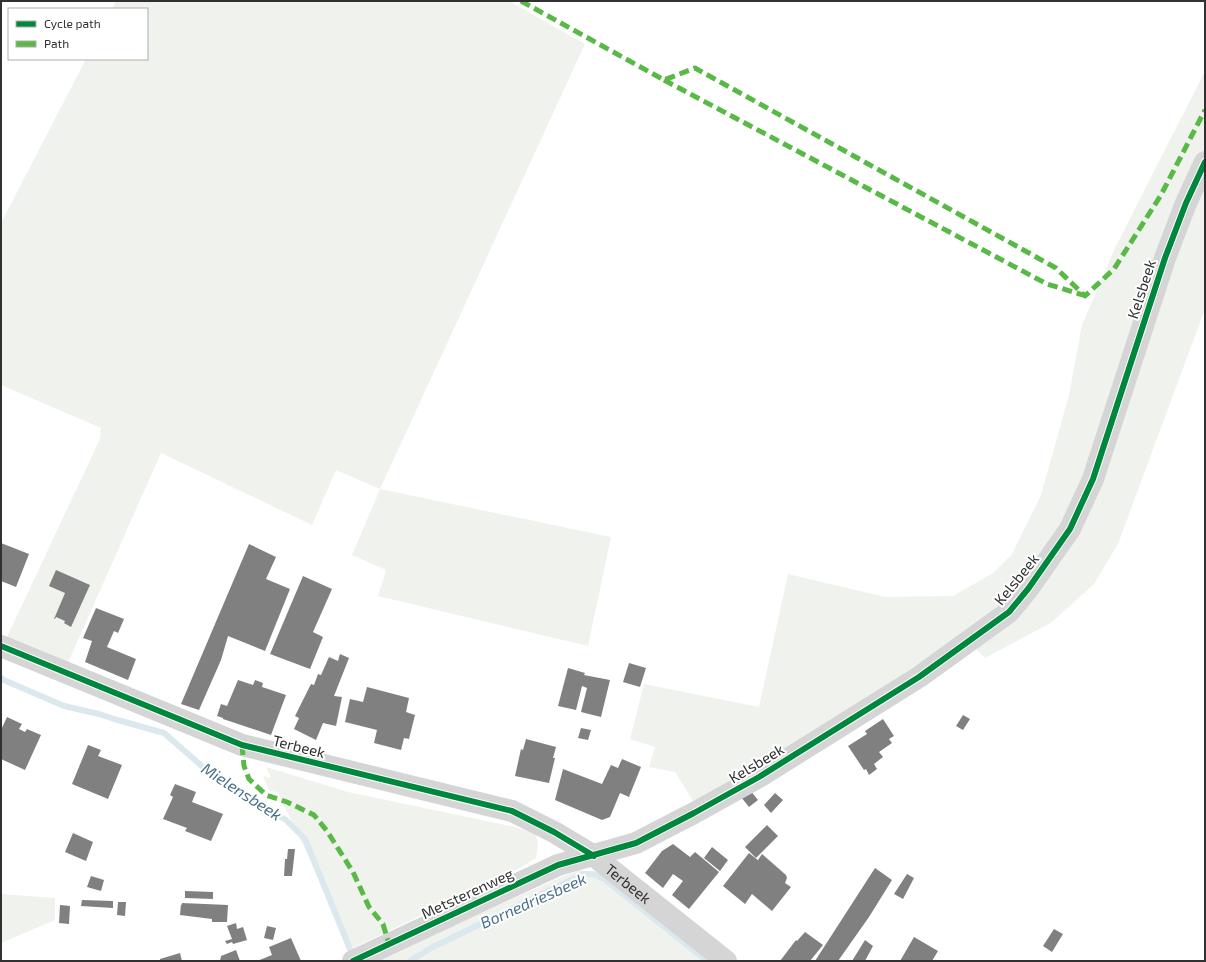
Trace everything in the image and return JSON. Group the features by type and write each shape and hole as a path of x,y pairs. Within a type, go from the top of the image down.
{"street":[{"name":"Kelsbeek","path":"594,856 636,844 759,777 919,677 1009,612 1028,589 1070,529 1093,479 1165,258 1186,203 1205,162"},
{"name":"Terbeek","path":"1,646 242,745 512,811 554,832 594,856 726,961"},
{"name":"Metsterenweg","path":"353,961 558,865 594,856"}],"shaded area":[{"path":"116,1 509,1 585,44 380,489 336,470 312,525 161,453 67,665 7,637 100,439 101,428 1,385 1,223 85,60 148,60 148,8 112,8"},
{"path":"1205,71 1205,309 1118,544 1094,584 1051,623 985,658 962,635 838,717 695,804 675,772 649,767 655,747 630,739 644,684 759,707 788,574 885,597 953,596 993,573 1012,554 1041,495 1069,395 1082,325 1115,248"},
{"path":"380,489 611,537 588,646 378,596 386,570 352,555"},
{"path":"266,767 348,792 515,827 536,834 538,844 536,858 520,868 353,948 278,793 269,790 263,776 271,778"},
{"path":"581,870 597,874 706,961 374,961 566,875"},
{"path":"1,894 55,898 55,920 1,943"}],"building":[{"path":"1,543 29,554 16,587 1,581"},
{"path":"249,544 276,557 266,579 290,589 265,651 228,636 221,660 199,710 181,704"},
{"path":"56,570 90,585 71,627 64,623 65,621 56,617 54,619 65,593 49,586"},
{"path":"303,576 332,589 313,632 323,637 310,669 270,654"},
{"path":"96,608 124,619 118,633 114,631 107,647 136,659 128,680 85,662 92,641 83,638"},
{"path":"340,654 349,658 334,696 342,697 336,726 323,723 316,740 294,729 299,718 295,716 311,684 314,685 318,674 321,675 329,657 338,661"},
{"path":"629,663 646,668 640,687 623,682"},
{"path":"568,668 585,673 584,675 610,680 601,717 581,712 587,688 582,686 576,710 558,706"},
{"path":"238,680 253,685 255,680 263,683 262,687 286,695 271,735 217,716 221,704 227,706"},
{"path":"367,687 409,698 406,712 415,715 409,739 404,738 401,750 374,743 377,730 345,722 350,699 363,702"},
{"path":"963,715 970,719 963,730 956,726"},
{"path":"7,717 22,724 19,729 25,732 27,729 41,735 25,770 1,759 1,730"},
{"path":"883,719 894,736 889,739 892,743 879,752 883,757 874,764 877,769 869,775 848,746 867,734 865,731"},
{"path":"581,728 591,730 588,740 578,738"},
{"path":"526,739 556,747 549,783 515,776 521,749 523,750"},
{"path":"88,745 101,750 98,756 122,765 108,799 72,784"},
{"path":"622,759 641,767 629,797 620,793 610,817 602,820 555,800 563,769 602,784 611,765 618,768"},
{"path":"175,784 196,792 192,802 223,814 211,841 185,831 187,828 163,819 173,797 170,795"},
{"path":"750,790 758,800 749,807 741,797"},
{"path":"775,793 783,800 771,813 764,805"},
{"path":"767,825 778,836 756,858 745,847"},
{"path":"73,833 93,842 86,861 65,852"},
{"path":"673,844 690,857 695,852 719,872 689,909 672,895 683,881 673,874 663,888 645,873 662,851"},
{"path":"712,847 728,860 720,871 704,858"},
{"path":"288,849 295,849 292,876 284,876 285,859 287,859"},
{"path":"749,853 759,861 758,860 762,854 786,875 787,878 785,883 791,887 772,911 752,894 745,904 723,886"},
{"path":"875,868 892,880 869,917 838,961 815,961"},
{"path":"907,874 914,878 903,899 894,894"},
{"path":"91,876 104,880 101,891 87,887"},
{"path":"185,891 213,892 213,899 185,898"},
{"path":"82,900 113,901 113,908 81,906"},
{"path":"118,902 126,902 125,916 117,915"},
{"path":"182,903 228,905 227,922 212,922 212,919 180,915"},
{"path":"60,905 70,906 69,924 59,923"},
{"path":"236,923 237,929 243,927 247,940 227,944 225,941 232,939 227,926"},
{"path":"267,926 276,928 273,940 264,938"},
{"path":"1054,929 1063,934 1052,952 1043,946"},
{"path":"805,932 823,945 810,961 780,961 796,940 797,941"},
{"path":"914,937 938,951 932,961 900,961"},
{"path":"291,938 301,961 257,961 272,955 269,947"},
{"path":"865,940 873,946 865,961 852,961"},
{"path":"236,950 240,961 220,961 221,956"},
{"path":"180,953 182,961 160,961 160,959"}],"waterway":[{"name":"Mielensbeek","path":"1,678 64,706 99,714 164,733 211,774 229,787 286,820 305,839 350,949"},
{"name":"Bornedriesbeek","path":"410,961 431,948 583,874 593,874 604,879 707,961"}],"marked path":[{"path":"521,1 664,80 695,68 1056,268 1085,296 1114,269 1161,195 1205,110"},
{"path":"664,80 1047,284 1083,295"},
{"path":"242,745 244,766 249,779 266,795 287,802 314,815 327,831 353,872 369,907 383,924 389,944"}],"cycle path":[{"path":"353,961 558,865 636,843 694,813 759,777 919,677 1009,612 1028,589 1070,529 1093,479 1165,258 1186,203 1205,162"},
{"path":"1,646 242,745 512,811 554,832 594,856"}]}
